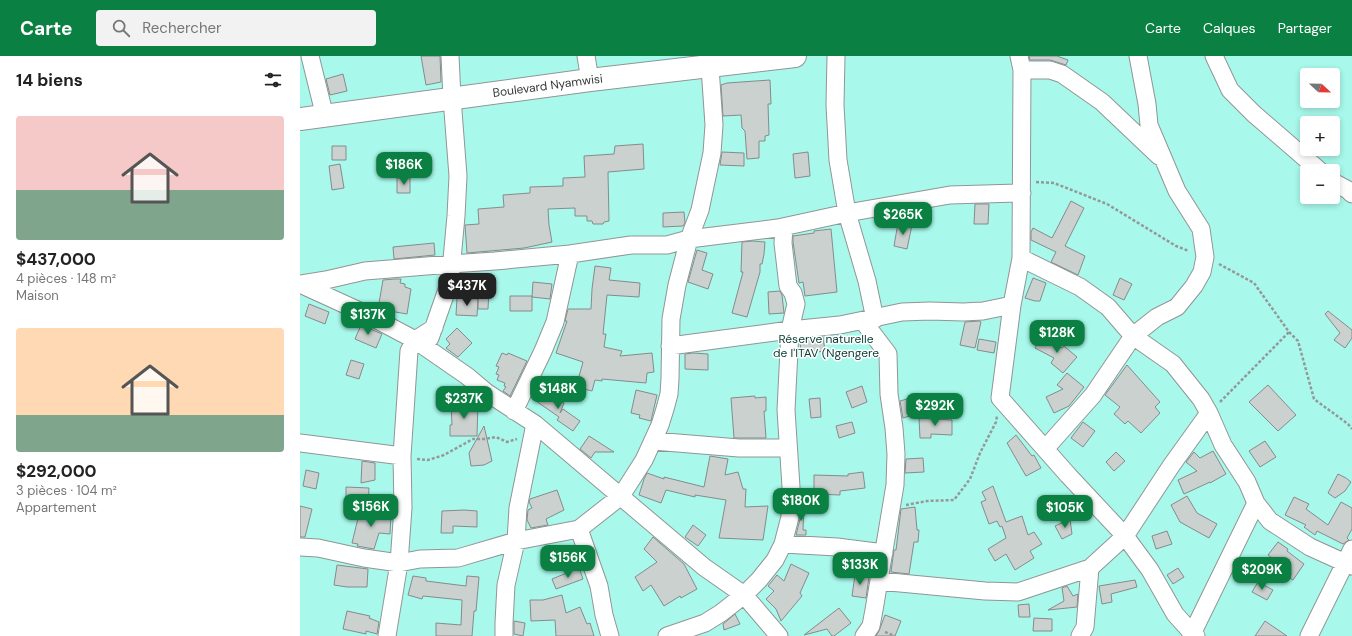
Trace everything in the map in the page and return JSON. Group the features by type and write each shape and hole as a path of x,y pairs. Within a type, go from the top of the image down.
{"main road":[{"name":"Boulevard Nyamwisi","path":"300,119 590,80 710,67 736,60 796,56"}],"street":[{"path":"310,56 325,116"},
{"path":"387,636 399,563 403,508 402,457 409,351 420,344 434,328 450,281 458,176 450,56"},
{"path":"586,56 590,80"},
{"path":"836,56 835,105 838,160 847,213 867,281 869,320 888,354 889,394 896,454 895,485 884,553 871,626 864,636"},
{"path":"1045,449 1093,395 1133,336 1157,317 1177,307 1194,286 1202,272 1206,257 1201,229 1178,191 1149,125 1147,104 1138,56"},
{"path":"1214,56 1230,90 1254,114 1312,164"},
{"path":"1165,161 1102,102 1062,74 1020,63 1022,193 1021,258 1012,305 1000,398 1125,536 1150,570 1175,614 1193,635 1256,503"},
{"path":"300,547 318,548 364,558 399,563 420,559 458,558 516,541 579,530 621,496 636,473 653,440 669,394 671,319 677,286 689,239 700,210 712,153 714,125 710,67"},
{"path":"1340,186 1352,194"},
{"path":"300,284 365,271 570,254 631,245 667,245 689,239 784,227 847,213 950,195 1022,193"},
{"path":"667,636 706,623 722,613 744,595 775,560 783,544 790,516 791,487 786,410 790,330 796,304 793,293 788,286 783,243 784,227"},
{"path":"514,410 543,351 555,322 570,254"},
{"path":"1021,258 1080,287 1108,307 1133,336 1173,364 1201,399 1223,445 1247,482 1256,503 1270,521 1310,547 1350,559 1309,636"},
{"path":"300,284 368,315 420,344 467,376 486,392 514,410 534,428 621,496 704,567 744,595 779,636"},
{"path":"670,346 840,325 902,312 983,311 1012,305"},
{"path":"879,581 985,591 1018,592 1090,568 1125,536 1171,466 1209,413"},
{"path":"504,636 506,585 516,541 518,508 534,428"},
{"path":"653,440 739,448 788,448"},
{"path":"300,443 402,457"},
{"path":"579,530 599,586 604,615 610,636"},
{"path":"783,544 837,547 884,553"},
{"path":"1080,636 1085,627 1090,568"}],"path":[{"path":"1209,413 1289,332"},
{"path":"891,508 927,501 954,500 970,479 980,453 996,422 1000,398"},
{"path":"402,457 428,460 444,455 474,439 496,437 507,442 534,428"}],"green space":[{"name":"Réserve naturelle de l'ITAV (Ngengere","path":"300,56 1352,56 1352,636 300,636"}],"building":[{"path":"421,56 440,56 441,82 426,85"},
{"path":"1029,56 1057,56 1068,60 1066,65 1050,60 1030,60"},
{"path":"343,74 347,91 330,95 326,79"},
{"path":"770,80 771,104 768,104 769,135 765,136 765,141 759,141 759,158 747,159 745,131 742,128 741,115 723,116 721,85 727,83"},
{"path":"643,144 644,169 608,172 609,221 604,222 603,224 593,224 592,221 587,221 587,216 575,216 575,208 548,209 552,242 524,248 467,253 465,225 479,224 478,209 504,207 503,195 530,193 530,187 563,186 563,178 585,177 584,156 614,154 615,146"},
{"path":"332,146 346,146 346,160 332,160"},
{"path":"722,152 744,153 744,166 720,165"},
{"path":"808,152 810,176 795,178 793,154"},
{"path":"340,164 344,188 332,190 329,166"},
{"path":"397,178 410,178 410,193 397,193"},
{"path":"1071,201 1084,208 1065,246 1085,256 1078,275 1051,262 1056,252 1031,240 1031,232 1033,228 1052,238"},
{"path":"975,204 989,204 988,224 974,224"},
{"path":"684,212 685,223 683,226 663,227 663,213"},
{"path":"898,223 912,225 907,249 894,246"},
{"path":"831,229 837,292 805,296 803,282 799,283 793,236"},
{"path":"742,242 765,242 762,264 760,264 760,272 747,317 732,313 743,272 741,272"},
{"path":"434,243 435,255 394,259 393,247"},
{"path":"697,250 707,253 702,270 713,274 708,289 688,282"},
{"path":"595,266 611,268 609,280 640,283 639,297 607,295 603,334 606,334 604,347 622,351 620,356 652,353 654,372 647,373 646,383 602,379 602,381 595,380 592,391 576,387 583,362 556,353 567,321 565,321 568,309 591,309"},
{"path":"1033,278 1046,283 1040,301 1025,298"},
{"path":"1120,278 1132,284 1124,300 1113,295"},
{"path":"401,279 400,283 405,284 405,287 411,289 407,314 378,309 383,280"},
{"path":"533,282 552,284 550,299 532,297"},
{"path":"478,290 489,290 488,309 478,309"},
{"path":"780,291 782,295 784,313 769,314 768,292"},
{"path":"510,296 532,296 532,311 510,311"},
{"path":"457,298 478,299 477,316 456,315"},
{"path":"309,304 329,312 325,324 305,316"},
{"path":"1328,311 1352,330 1352,338 1345,348 1334,340 1340,333 1325,314"},
{"path":"965,322 981,322 975,348 960,345"},
{"path":"361,325 382,334 376,348 355,339"},
{"path":"457,328 472,343 458,357 446,348 450,344 446,339"},
{"path":"823,337 825,351 801,354 800,340"},
{"path":"1041,337 1062,348 1064,346 1077,357 1063,373 1051,363 1054,358 1035,348"},
{"path":"979,339 996,342 994,353 977,350"},
{"path":"502,353 507,355 508,353 527,361 510,396 503,391 506,387 504,386 505,383 497,380 499,375 496,374 499,367 496,366"},
{"path":"685,354 708,354 708,370 685,369"},
{"path":"351,360 364,364 359,379 346,375"},
{"path":"1127,365 1160,402 1155,407 1160,413 1141,433 1128,421 1125,424 1114,414 1120,407 1105,395"},
{"path":"1067,373 1084,387 1069,406 1054,413 1046,397 1063,389 1057,385"},
{"path":"1268,385 1296,415 1278,431 1249,402"},
{"path":"862,386 867,402 852,408 846,392"},
{"path":"543,389 564,403 560,413 563,409 580,421 573,431 557,420 559,417 536,401"},
{"path":"636,390 657,395 651,421 639,418 640,415 631,413"},
{"path":"755,396 755,398 766,397 766,411 764,411 766,438 734,438 731,398"},
{"path":"914,397 919,413 903,418 900,401"},
{"path":"820,398 821,417 811,418 809,399"},
{"path":"478,402 477,436 450,436 450,425 452,425 451,404"},
{"path":"919,418 952,420 952,435 931,434 931,438 920,438"},
{"path":"852,422 855,433 839,438 836,426"},
{"path":"1083,422 1095,431 1083,447 1071,438"},
{"path":"484,426 492,461 484,465 471,466 469,453"},
{"path":"1016,435 1032,456 1034,455 1041,468 1026,476 1007,443"},
{"path":"589,436 614,452 595,452 591,458 580,449"},
{"path":"1265,441 1276,457 1260,467 1249,451"},
{"path":"1213,451 1226,474 1210,483 1184,494 1178,480 1197,471 1186,462 1194,452 1200,458"},
{"path":"1116,452 1125,461 1114,471 1106,462"},
{"path":"710,456 728,459 725,475 738,472 743,489 746,489 745,507 768,506 763,540 719,538 726,500 695,495 695,497 666,490 661,503 639,495 647,473 664,479 664,477 704,487"},
{"path":"923,458 924,472 905,473 906,459"},
{"path":"362,461 375,463 375,480 361,483"},
{"path":"306,470 319,473 316,489 303,486"},
{"path":"863,472 865,488 840,491 840,495 814,494 814,475 848,476 848,474"},
{"path":"1338,474 1351,482 1345,491 1335,498 1328,493"},
{"path":"993,486 1006,522 1022,516 1028,535 1034,532 1042,544 1030,551 1034,558 1015,570 1006,554 995,561 988,549 1006,538 1002,526 1000,527 997,521 989,524 981,502 986,500 982,492"},
{"path":"346,487 369,488 368,505 346,504"},
{"path":"557,490 564,510 546,519 548,525 531,528 527,520 528,510 532,508 529,502 530,499"},
{"path":"1187,496 1197,513 1217,524 1209,538 1180,522 1171,505"},
{"path":"1294,497 1309,504 1306,509 1328,525 1341,502 1352,508 1352,529 1347,538 1349,540 1343,544 1317,531 1315,535 1304,527 1306,525 1285,515"},
{"path":"800,502 804,503 803,530 806,530 806,535 796,535 800,519"},
{"path":"300,506 312,509 305,537 300,537"},
{"path":"915,507 917,530 919,530 918,542 914,542 909,574 891,572 894,550 896,550 901,509"},
{"path":"360,510 391,515 390,534 379,533 374,549 357,546 358,544 352,543"},
{"path":"442,511 477,511 477,527 453,526 453,533 441,533"},
{"path":"1070,519 1072,534 1062,539 1055,526"},
{"path":"693,525 706,535 698,546 685,537"},
{"path":"1167,531 1172,544 1156,549 1152,536"},
{"path":"653,537 684,564 697,589 681,598 680,596 664,606 651,585 643,591 635,577 657,562 644,549"},
{"path":"1278,542 1304,564 1293,580 1282,573 1284,567 1268,555"},
{"path":"791,564 809,573 800,593 802,596 781,621 776,609 766,599 774,591 768,586 777,575 784,581"},
{"path":"337,565 368,569 367,587 347,587 334,585"},
{"path":"579,568 583,579 556,589 552,579"},
{"path":"1178,568 1184,577 1173,584 1167,575"},
{"path":"855,575 869,577 866,598 852,596"},
{"path":"413,576 426,578 426,581 466,586 467,576 479,577 472,636 436,636 436,623 461,625 462,600 423,596 422,599 408,595"},
{"path":"1135,580 1137,587 1111,594 1112,602 1102,604 1099,586"},
{"path":"1258,582 1273,590 1267,600 1252,592"},
{"path":"1067,586 1073,596 1078,594 1077,607 1048,610 1064,601 1062,588"},
{"path":"562,595 566,613 580,607 587,624 590,623 594,636 556,636 555,620 531,621 530,600 543,600"},
{"path":"1029,604 1030,617 1019,617 1018,605"},
{"path":"839,608 851,623 834,636 832,636 827,629 804,635"},
{"path":"347,611 370,616 369,618 379,622 377,634 366,631 366,634 343,629"},
{"path":"735,614 740,624 724,630 723,624"},
{"path":"885,615 901,621 895,636 876,636"},
{"path":"1034,618 1052,619 1052,631 1033,631"},
{"path":"514,621 525,623 523,636 514,634"},
{"path":"1265,621 1287,636 1255,636"}]}
